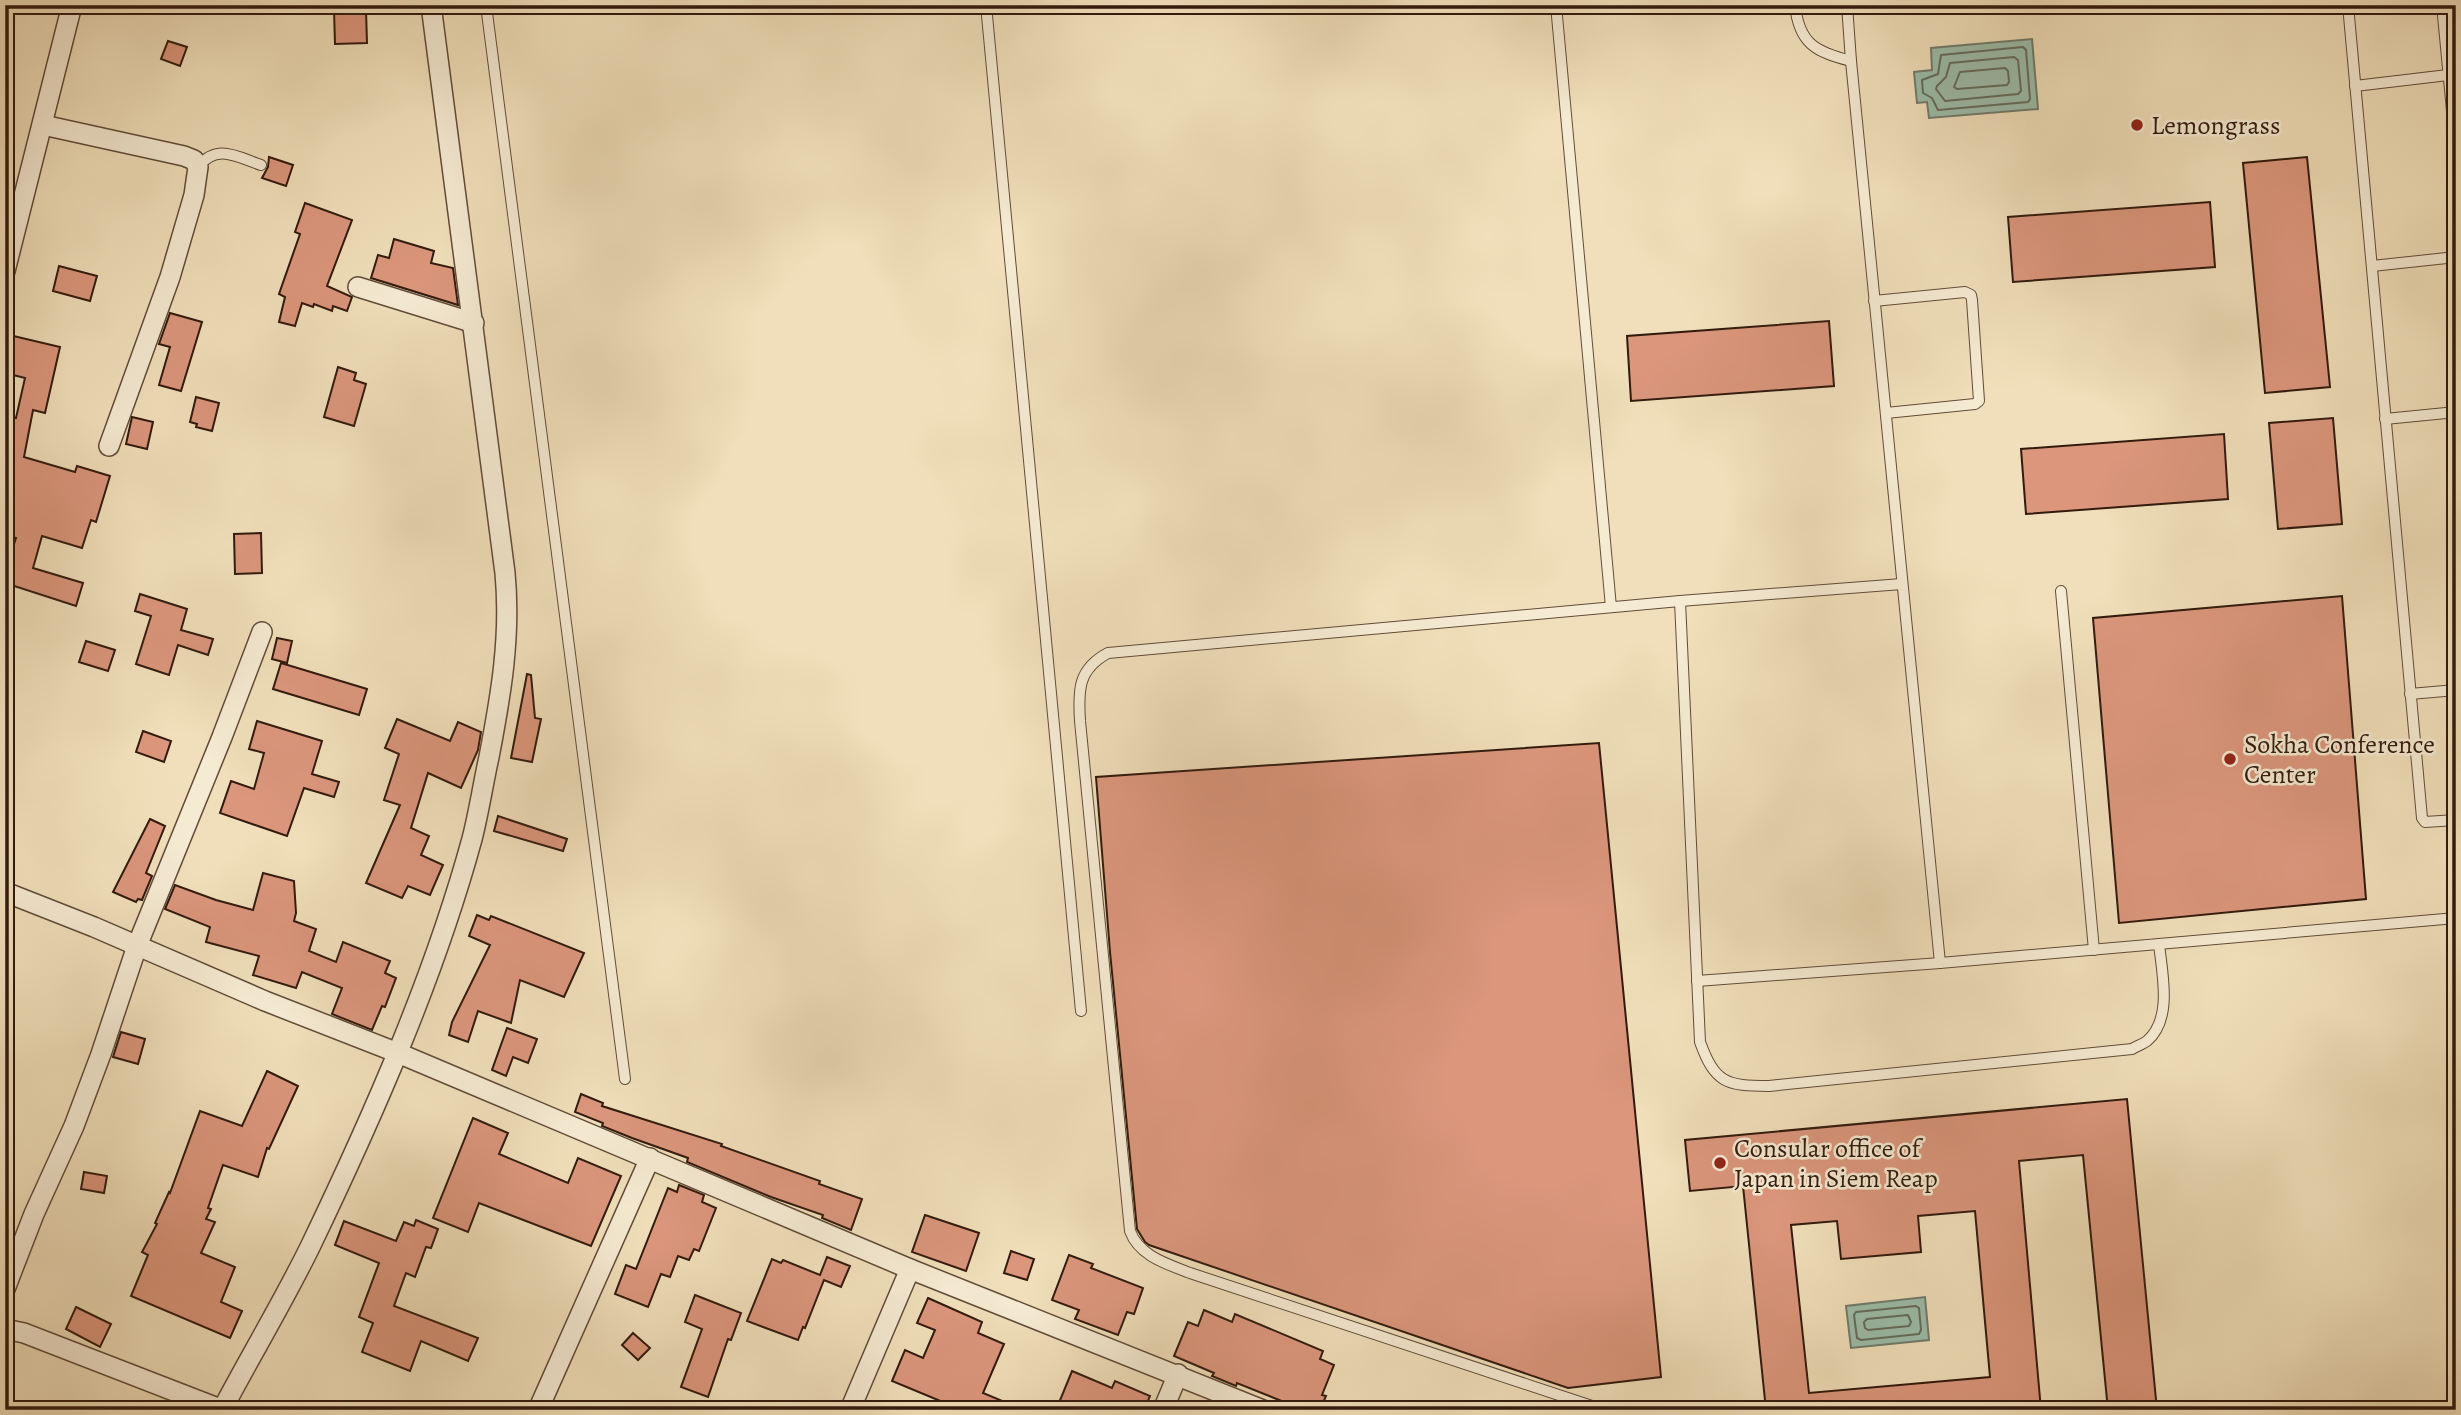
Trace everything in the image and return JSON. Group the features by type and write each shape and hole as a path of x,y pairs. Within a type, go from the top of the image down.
{"street":[{"path":"5,271 72,5"},
{"path":"5,1329 36,1338 222,1410 309,1248 398,1053 454,898 472,838 507,650 509,608 431,5"},
{"path":"43,125 184,156 194,160 198,167 194,195 170,276 109,446"},
{"path":"358,288 474,323"},
{"path":"5,1289 34,1214 74,1126 105,1043 136,946 262,632"},
{"path":"5,892 265,1002 398,1053 911,1269 1263,1410"},
{"path":"538,1410 650,1158"},
{"path":"850,1410 911,1269"},
{"path":"1163,1410 1178,1374"}],"lane":[{"path":"486,5 625,1079"},
{"path":"986,5 1081,1011"},
{"path":"1556,5 1611,607"},
{"path":"1795,5 1803,38 1814,48 1851,61"},
{"path":"1847,5 1940,964"},
{"path":"2348,5 2422,818 2425,822 2456,820"},
{"path":"2442,5 2456,153"},
{"path":"2356,86 2448,75"},
{"path":"198,167 205,158 221,152 261,164"},
{"path":"2372,266 2456,257"},
{"path":"1874,301 1965,292 1972,300 1979,401 1975,404 1886,413"},
{"path":"2385,419 2456,412"},
{"path":"1604,1410 1190,1273 1158,1261 1138,1247 1130,1231 1079,699 1086,671 1094,661 1108,653 1679,601 1902,584"},
{"path":"2061,591 2094,950"},
{"path":"1679,601 1700,1042 1708,1063 1718,1077 1741,1086 1769,1086 2132,1049 2148,1040 2161,1020 2163,988 2159,944"},
{"path":"2410,694 2456,690"},
{"path":"1697,981 1940,964 2456,918"}],"water":[{"path":"2032,39 2038,109 1929,118 1927,102 1917,103 1914,72 1932,70 1931,48"},
{"path":"1925,1297 1929,1340 1851,1348 1846,1306"}],"building":[{"path":"334,10 366,10 367,43 335,44"},
{"path":"168,41 187,47 180,66 161,59"},
{"path":"269,157 293,165 286,186 262,178 268,167"},
{"path":"2307,157 2330,387 2265,393 2243,163"},
{"path":"2210,202 2215,267 2013,282 2008,217"},
{"path":"305,203 352,220 327,286 352,297 347,311 333,306 332,311 314,304 313,307 302,303 295,326 279,322 285,297 279,294 300,234 295,232"},
{"path":"394,239 434,251 431,263 453,268 458,305 371,278 378,255 389,258"},
{"path":"59,266 97,276 90,301 53,291"},
{"path":"170,313 202,322 181,391 159,385 170,347 159,344"},
{"path":"1829,321 1834,386 1631,401 1627,336"},
{"path":"5,334 60,347 45,413 33,410 24,457 75,472 77,466 110,476 96,522 91,520 82,548 42,536 33,568 83,583 76,606 5,583 5,572 16,538 5,535 5,416 16,418 25,378 5,373"},
{"path":"338,367 356,373 354,380 366,384 354,426 324,417"},
{"path":"196,397 219,403 212,431 196,427 197,424 190,422"},
{"path":"132,417 153,422 147,449 126,444"},
{"path":"2333,418 2342,524 2278,529 2269,423"},
{"path":"2224,434 2228,499 2026,514 2021,449"},
{"path":"261,533 262,573 235,574 234,534"},
{"path":"140,594 187,609 181,630 213,639 208,655 178,645 169,675 136,664 151,616 135,611"},
{"name":"Sokha Conference Center","path":"2342,596 2366,899 2119,923 2093,618"},
{"path":"277,638 292,641 287,663 272,659"},
{"path":"86,641 115,650 108,671 79,662"},
{"path":"281,663 367,689 359,715 273,689"},
{"path":"527,674 531,675 535,718 541,719 532,762 511,758"},
{"path":"397,719 450,741 458,722 481,732 478,750 461,788 428,773 411,828 429,836 421,855 443,865 430,895 408,886 402,898 366,883 400,805 384,800 399,754 385,748"},
{"path":"257,721 322,741 312,774 339,782 334,797 304,788 287,836 220,813 231,781 254,789 264,753 249,749"},
{"path":"143,731 171,741 164,762 136,752"},
{"path":"1599,743 1661,1377 1568,1388 1145,1242 1137,1229 1096,777"},
{"path":"498,816 567,839 563,851 494,831"},
{"path":"150,819 165,826 146,873 152,876 142,900 138,899 136,902 113,892"},
{"path":"263,873 294,881 294,921 316,929 309,951 336,962 343,942 390,961 385,973 396,978 385,1007 382,1006 372,1030 332,1014 342,988 302,972 296,988 253,975 259,956 206,942 210,927 165,909 175,885 253,910"},
{"path":"477,915 489,920 491,916 584,953 564,997 520,980 511,1023 478,1011 468,1042 449,1035 452,1022 490,945 469,936"},
{"path":"507,1028 537,1039 528,1063 513,1057 506,1076 492,1070"},
{"path":"121,1032 145,1039 138,1064 113,1057"},
{"path":"267,1071 298,1086 269,1149 267,1148 258,1177 223,1165 206,1219 215,1222 201,1253 235,1267 221,1302 242,1311 230,1338 131,1296 148,1255 142,1252 170,1193 200,1111 242,1126"},
{"path":"581,1094 603,1103 602,1106 722,1144 721,1146 862,1199 851,1230 822,1218 823,1215 771,1197 687,1162 688,1158 602,1126 603,1123 575,1112"},
{"path":"2127,1099 2157,1410 2108,1410 2083,1155 2019,1161 2041,1410 1766,1410 1743,1186 1690,1191 1685,1140","holes":["1975,1211 1990,1377 1809,1393 1791,1225 1837,1221 1841,1259 1921,1252 1918,1216"]},
{"path":"473,1118 508,1133 499,1154 568,1183 578,1158 621,1176 591,1246 479,1203 468,1232 433,1218"},
{"path":"84,1172 107,1176 104,1193 81,1189"},
{"path":"679,1185 704,1195 702,1202 716,1208 699,1251 694,1249 689,1260 678,1256 670,1277 661,1274 648,1307 615,1294 626,1265 636,1269 668,1188 677,1192"},
{"path":"925,1215 979,1233 966,1271 912,1252"},
{"path":"416,1220 438,1229 431,1248 426,1247 415,1277 406,1273 394,1306 478,1338 468,1361 421,1341 410,1371 362,1352 373,1323 359,1317 379,1263 335,1245 344,1221 396,1241 404,1222 414,1226"},
{"path":"1011,1251 1034,1259 1027,1280 1004,1273"},
{"path":"1069,1255 1093,1264 1091,1268 1143,1288 1134,1314 1127,1312 1118,1335 1075,1319 1079,1310 1052,1300"},
{"path":"827,1257 850,1266 841,1287 824,1280 798,1340 747,1321 772,1259 781,1263 783,1260 820,1275"},
{"path":"695,1295 741,1313 731,1340 728,1339 708,1397 681,1387 702,1329 685,1322"},
{"path":"928,1298 982,1322 978,1333 1004,1344 983,1393 1024,1410 962,1410 892,1381 905,1350 923,1358 935,1330 917,1323"},
{"path":"76,1307 111,1324 100,1347 66,1329"},
{"path":"1204,1310 1232,1322 1235,1314 1323,1351 1320,1359 1334,1365 1322,1395 1326,1396 1320,1410 1304,1410 1237,1383 1236,1386 1212,1376 1214,1373 1174,1356 1188,1322 1198,1326"},
{"path":"633,1333 650,1348 638,1360 622,1345"},
{"path":"1072,1371 1112,1388 1115,1381 1150,1396 1144,1410 1056,1410"}],"place":[{"name":"Lemongrass","path":"2137,125"},
{"name":"Sokha Conference Center","path":"2230,759"},
{"name":"Consular office of Japan in Siem Reap","path":"1720,1163"}]}
